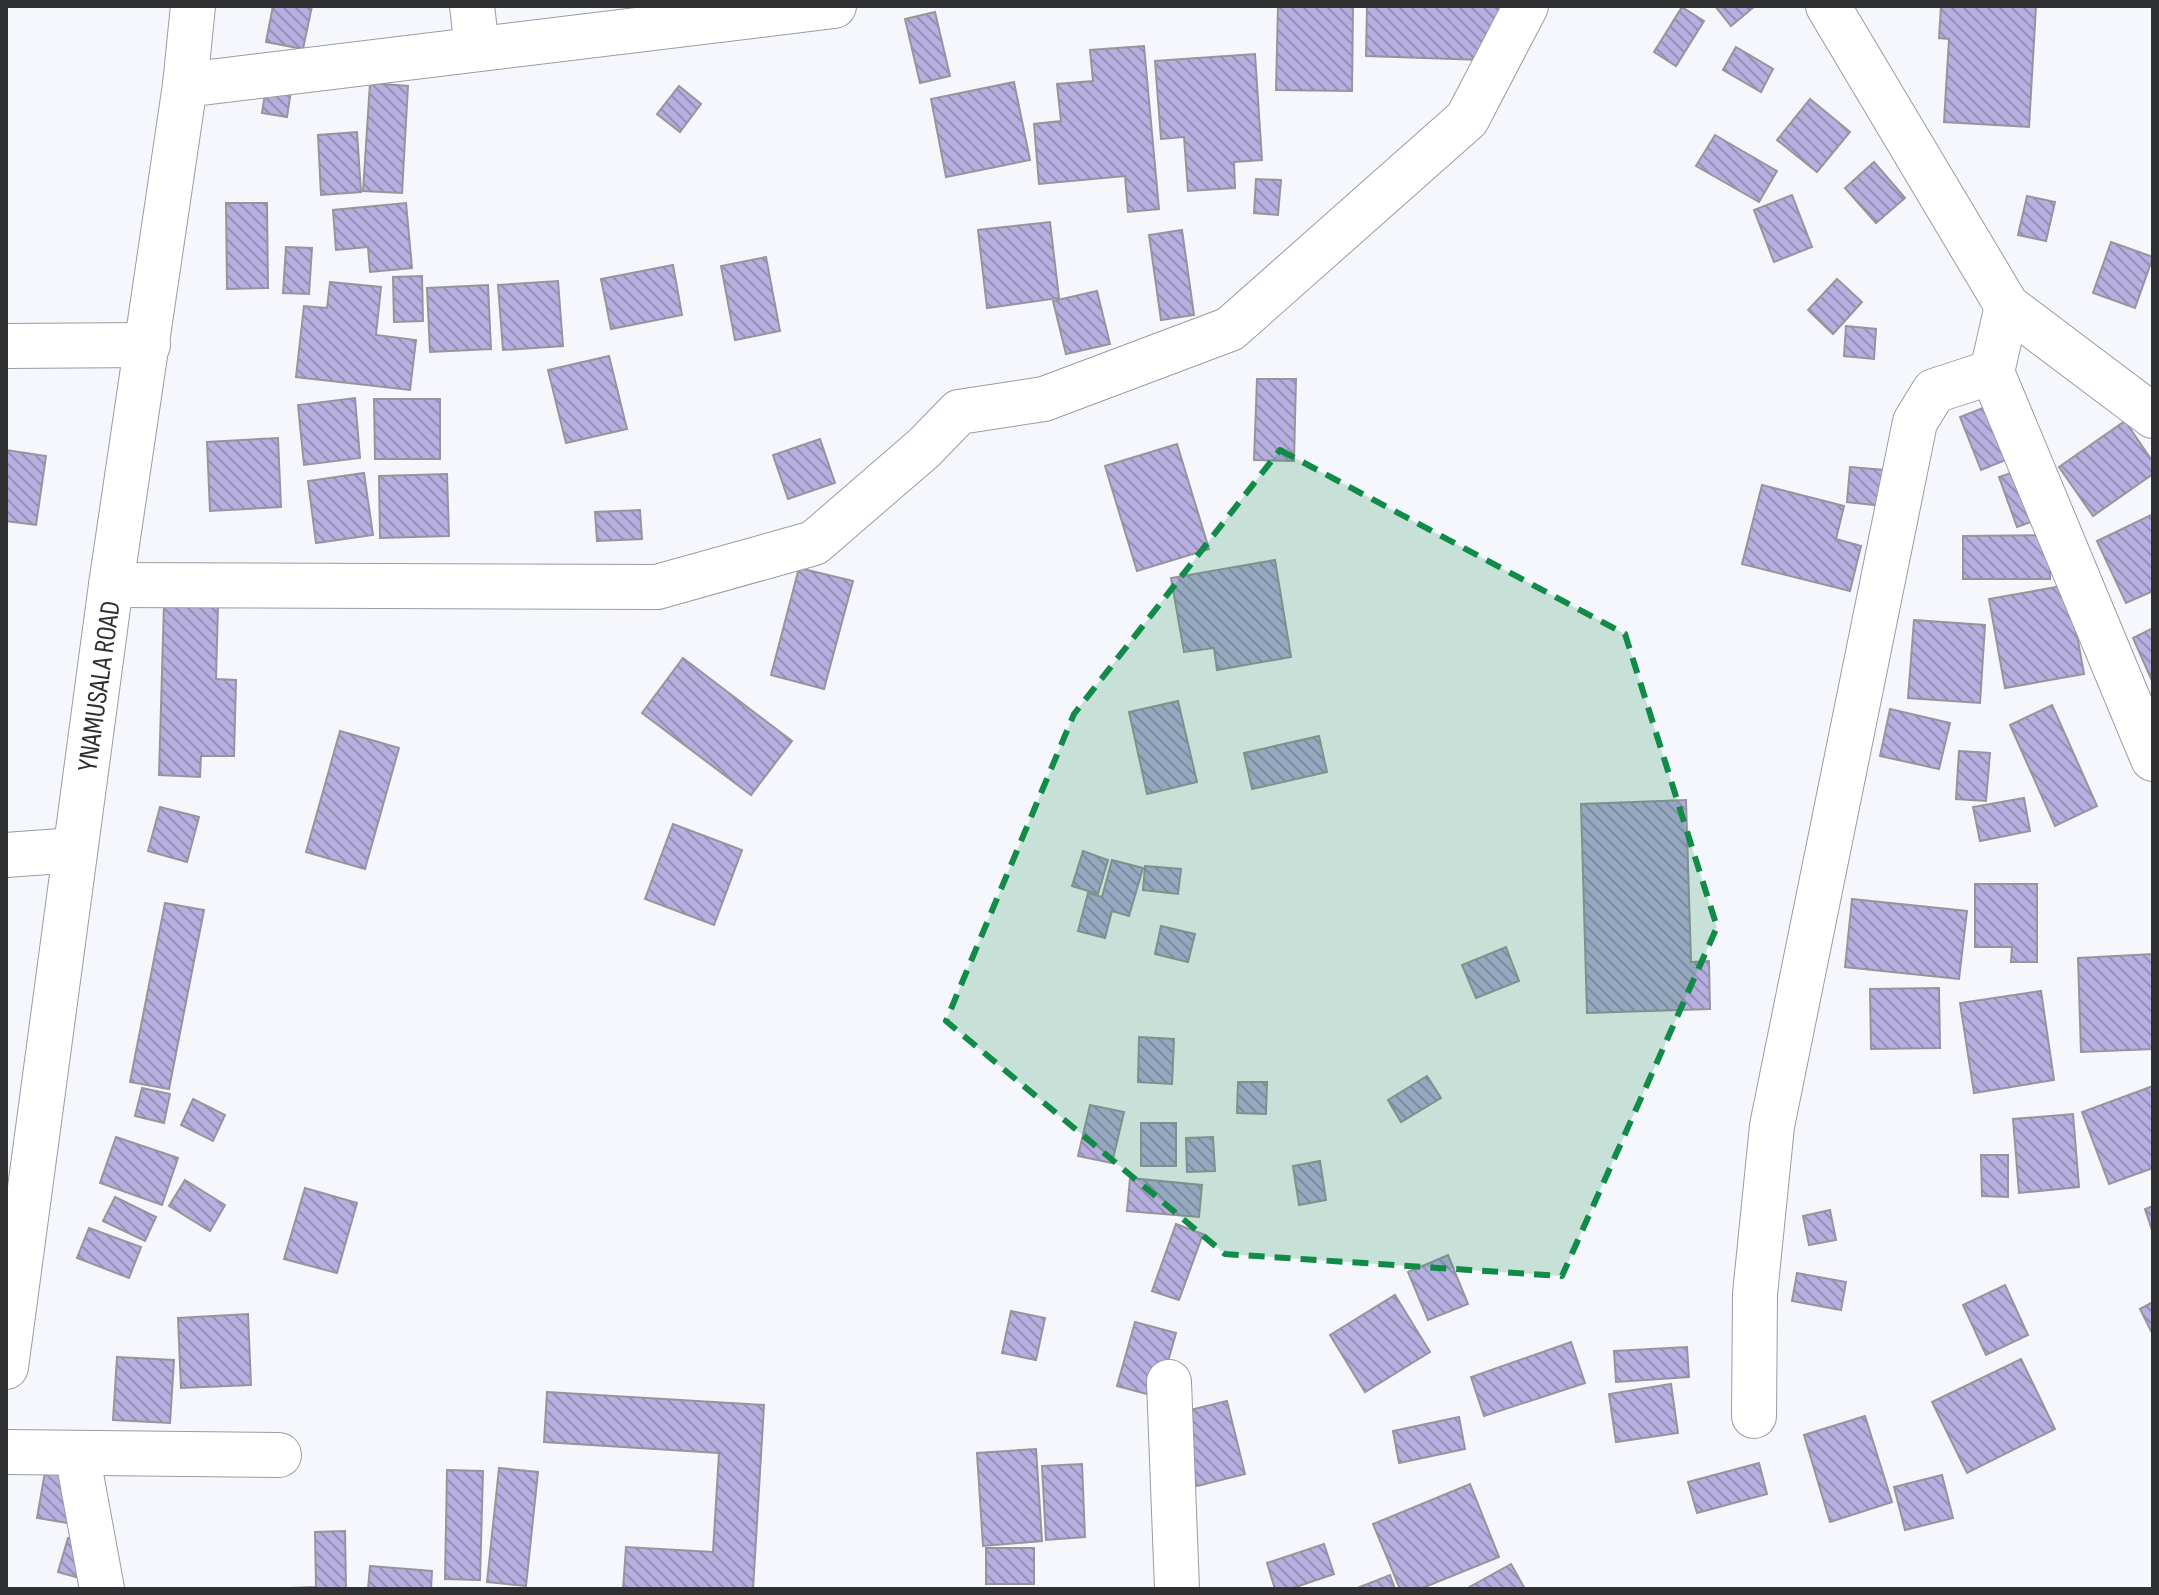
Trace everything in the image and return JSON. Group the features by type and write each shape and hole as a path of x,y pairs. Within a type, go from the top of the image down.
{"street":[{"name":"YNAMUSALA ROAD","path":"6,1367 111,585 185,85 193,6"},
{"path":"472,6 477,49"},
{"path":"185,85 834,6"},
{"path":"111,585 657,587 814,543 924,448 959,412 1044,399 1230,329 1467,119 1526,6"},
{"path":"1828,6 2007,306 2153,416"},
{"path":"2007,306 1992,372 2153,759"},
{"path":"6,346 148,345"},
{"path":"1754,1416 1755,1294 1772,1126 1915,422 1934,391 1992,372"},
{"path":"6,855 75,850"},
{"path":"1169,1382 1177,1589"},
{"path":"6,1452 279,1455"},
{"path":"77,1453 102,1589"}],"highlighted area":[{"path":"1280,450 1625,634 1717,927 1562,1276 1225,1254 946,1021 1074,714"}],"building":[{"path":"273,6 312,6 303,49 266,42"},
{"path":"1278,6 1353,6 1352,91 1276,90"},
{"path":"1367,6 1514,6 1512,61 1366,56"},
{"path":"1715,6 1755,6 1731,26"},
{"path":"1941,6 2036,6 2029,127 1944,122 1949,39 1939,38"},
{"path":"1682,7 1704,21 1676,66 1654,52"},
{"path":"935,12 950,76 920,83 905,19"},
{"path":"1144,46 1159,209 1128,212 1125,176 1039,184 1034,124 1061,121 1057,84 1093,81 1090,50"},
{"path":"1736,47 1773,69 1761,92 1723,70"},
{"path":"1255,54 1262,160 1234,162 1235,188 1188,191 1184,137 1161,139 1155,61"},
{"path":"1014,82 1030,160 946,177 931,99"},
{"path":"370,83 408,86 402,193 363,191"},
{"path":"679,86 701,104 680,132 657,114"},
{"path":"266,87 291,90 287,117 262,113"},
{"path":"1810,99 1850,132 1817,172 1777,140"},
{"path":"357,132 361,192 321,195 318,135"},
{"path":"1715,135 1777,171 1759,202 1696,166"},
{"path":"1874,162 1905,198 1876,223 1845,188"},
{"path":"1256,179 1281,180 1278,215 1254,213"},
{"path":"1792,195 1812,247 1774,262 1754,210"},
{"path":"2027,196 2055,202 2046,241 2018,235"},
{"path":"226,203 267,203 268,288 227,289"},
{"path":"406,203 412,268 370,272 368,247 336,250 333,210"},
{"path":"1050,222 1059,298 987,308 978,230"},
{"path":"1182,230 1194,315 1161,320 1149,235"},
{"path":"2111,242 2153,257 2135,308 2093,293"},
{"path":"286,247 312,248 309,294 283,293"},
{"path":"766,257 780,331 735,340 721,266"},
{"path":"673,265 682,315 611,329 601,279"},
{"path":"422,276 423,321 394,322 393,277"},
{"path":"1837,279 1862,302 1833,334 1808,310"},
{"path":"558,281 563,346 503,350 498,285"},
{"path":"330,282 381,287 376,335 416,340 410,390 296,377 304,306 327,308"},
{"path":"488,285 491,349 430,352 427,288"},
{"path":"1097,291 1110,344 1066,354 1053,301"},
{"path":"1846,326 1876,329 1874,359 1844,356"},
{"path":"609,356 627,429 566,443 548,370"},
{"path":"1257,379 1296,379 1294,461 1254,460"},
{"path":"355,398 360,458 304,465 298,405"},
{"path":"2008,398 2028,451 1981,470 1960,417"},
{"path":"374,399 440,399 440,459 375,459"},
{"path":"2125,421 2153,462 2153,474 2093,516 2059,467"},
{"path":"278,438 281,507 210,511 207,442"},
{"path":"820,439 835,483 788,499 773,455"},
{"path":"1177,444 1209,549 1137,571 1105,466"},
{"path":"6,450 46,456 36,525 6,521"},
{"path":"2036,464 2054,514 2017,527 1999,477"},
{"path":"1850,467 1896,471 1892,507 1847,502"},
{"path":"364,473 373,535 316,543 308,481"},
{"path":"447,474 449,536 380,538 379,476"},
{"path":"1762,485 1844,506 1836,539 1861,546 1850,591 1742,564"},
{"path":"640,510 642,539 597,541 595,512"},
{"path":"2153,514 2153,591 2126,603 2097,541"},
{"path":"2050,535 2050,579 1963,579 1963,536"},
{"path":"1275,560 1291,657 1217,670 1214,648 1184,652 1171,578"},
{"path":"799,568 853,581 824,689 771,675"},
{"path":"2068,585 2084,674 2005,688 1989,599"},
{"path":"164,604 218,606 216,679 236,680 234,756 201,756 200,777 159,775"},
{"path":"1914,620 1985,625 1980,703 1908,698"},
{"path":"2153,628 2153,683 2133,638"},
{"path":"683,658 792,741 751,795 642,713"},
{"path":"1178,701 1197,782 1147,794 1129,712"},
{"path":"2052,705 2097,806 2055,826 2010,725"},
{"path":"1890,709 1950,723 1939,769 1880,756"},
{"path":"340,731 399,748 365,869 306,852"},
{"path":"1319,736 1327,772 1252,789 1244,753"},
{"path":"1959,751 1990,753 1986,801 1956,799"},
{"path":"2024,798 2030,831 1980,841 1973,807"},
{"path":"1686,800 1691,962 1709,961 1710,1009 1587,1013 1581,804"},
{"path":"160,807 199,817 187,862 148,851"},
{"path":"673,824 742,850 714,925 645,899"},
{"path":"1083,851 1108,860 1098,894 1072,886"},
{"path":"1112,860 1143,868 1129,916 1112,911 1105,938 1078,931 1088,893 1102,897"},
{"path":"1145,866 1181,869 1178,894 1143,890"},
{"path":"1975,884 2037,884 2037,962 2011,962 2012,947 1975,947"},
{"path":"1852,899 1967,911 1959,979 1845,967"},
{"path":"165,903 204,910 169,1089 130,1082"},
{"path":"1161,926 1195,934 1188,962 1155,954"},
{"path":"1506,947 1519,981 1476,998 1462,965"},
{"path":"2153,954 2153,1049 2081,1052 2078,958"},
{"path":"1939,988 1940,1048 1871,1049 1870,989"},
{"path":"2041,991 2054,1080 1974,1093 1960,1003"},
{"path":"1139,1037 1174,1039 1172,1084 1138,1082"},
{"path":"1427,1076 1441,1098 1401,1122 1388,1100"},
{"path":"1238,1082 1267,1082 1266,1114 1237,1113"},
{"path":"2153,1086 2153,1168 2109,1184 2082,1112"},
{"path":"142,1088 170,1094 164,1123 135,1116"},
{"path":"193,1099 225,1115 213,1141 181,1125"},
{"path":"1090,1105 1124,1112 1112,1163 1078,1156"},
{"path":"2073,1114 2079,1187 2019,1193 2013,1119"},
{"path":"1141,1123 1176,1123 1176,1166 1141,1166"},
{"path":"116,1137 178,1158 162,1205 100,1183"},
{"path":"1213,1137 1215,1171 1187,1172 1186,1138"},
{"path":"1981,1155 2008,1155 2008,1197 1982,1196"},
{"path":"1320,1161 1326,1200 1299,1205 1293,1166"},
{"path":"1130,1178 1202,1185 1199,1217 1127,1211"},
{"path":"185,1180 225,1205 210,1231 169,1206"},
{"path":"305,1188 357,1203 337,1273 284,1259"},
{"path":"115,1197 156,1217 145,1241 103,1221"},
{"path":"2153,1206 2153,1233 2145,1209"},
{"path":"1830,1210 1836,1240 1809,1245 1803,1216"},
{"path":"1176,1224 1203,1234 1179,1300 1152,1291"},
{"path":"89,1228 141,1247 129,1278 77,1258"},
{"path":"1448,1255 1468,1304 1428,1320 1408,1272"},
{"path":"1797,1273 1846,1282 1841,1310 1792,1301"},
{"path":"2005,1285 2028,1335 1986,1355 1963,1305"},
{"path":"1395,1295 1430,1352 1365,1392 1330,1335"},
{"path":"2153,1302 2153,1335 2140,1309"},
{"path":"1011,1311 1045,1318 1036,1360 1002,1353"},
{"path":"248,1314 251,1385 181,1388 178,1318"},
{"path":"1135,1322 1176,1333 1158,1397 1117,1386"},
{"path":"1571,1342 1585,1383 1484,1416 1471,1377"},
{"path":"1687,1347 1689,1377 1616,1382 1614,1351"},
{"path":"117,1357 174,1360 170,1423 113,1420"},
{"path":"2021,1359 2055,1429 1967,1473 1932,1402"},
{"path":"1671,1384 1678,1433 1616,1442 1609,1394"},
{"path":"547,1392 764,1405 753,1589 623,1589 626,1547 713,1552 719,1453 544,1442"},
{"path":"1227,1401 1245,1474 1197,1486 1178,1413"},
{"path":"1865,1416 1892,1502 1830,1522 1804,1435"},
{"path":"1459,1417 1465,1449 1399,1463 1393,1431"},
{"path":"1036,1449 1042,1541 983,1546 977,1453"},
{"path":"1759,1463 1767,1494 1697,1513 1688,1482"},
{"path":"1082,1464 1085,1537 1046,1540 1042,1466"},
{"path":"499,1468 538,1472 526,1586 487,1582"},
{"path":"447,1470 483,1471 480,1580 445,1579"},
{"path":"45,1472 75,1477 68,1523 37,1518"},
{"path":"1942,1475 1953,1518 1905,1530 1894,1487"},
{"path":"1470,1484 1499,1557 1420,1589 1400,1589 1373,1524"},
{"path":"345,1531 346,1589 263,1589 316,1587 315,1532"},
{"path":"68,1538 92,1545 83,1579 58,1572"},
{"path":"1324,1544 1334,1574 1290,1589 1275,1589 1267,1563"},
{"path":"986,1548 1034,1548 1034,1584 986,1584"},
{"path":"1511,1564 1525,1589 1466,1589"},
{"path":"370,1566 432,1571 431,1589 368,1589"},
{"path":"1390,1575 1395,1589 1355,1589"}]}
